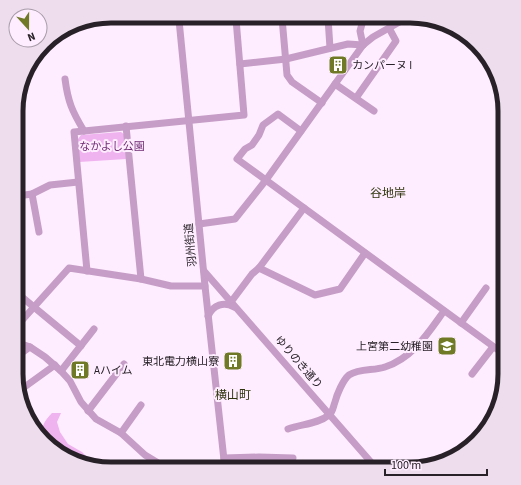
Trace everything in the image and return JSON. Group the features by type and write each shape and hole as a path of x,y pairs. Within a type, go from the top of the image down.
{"street":[{"name":"羽州街道","path":"179,23 203,271 224,462"},
{"path":"87,270 74,132 244,115 236,23"},
{"path":"282,23 288,75 292,82 322,103"},
{"path":"328,23 330,48"},
{"path":"362,23 360,31 363,45"},
{"path":"199,224 235,220 266,180 363,45 373,36 398,23"},
{"path":"356,98 396,41 389,28"},
{"path":"240,64 286,59 348,44 363,45"},
{"path":"65,79 67,96 72,111 84,131"},
{"path":"335,84 374,111"},
{"path":"301,131 278,114 263,125 259,135 252,145 245,149 237,159 498,350"},
{"path":"126,126 141,279"},
{"path":"23,195 32,194 50,185 78,182"},
{"path":"32,194 39,232"},
{"path":"231,302 252,274 259,268 304,208"},
{"path":"259,268 315,295 340,289 365,253"},
{"path":"23,320 69,268 141,279 171,286 205,286"},
{"name":"ゆりのき通り","path":"203,271 371,462"},
{"path":"461,323 486,288"},
{"path":"23,298 81,346"},
{"path":"208,316 213,308 221,304 226,304 236,308"},
{"path":"288,428 320,420 330,415 334,402 350,374 370,369 384,368 409,354 416,349 444,311"},
{"path":"61,371 94,329"},
{"path":"23,344 30,347 45,357 61,371 70,381 81,402 96,419 121,433 145,455 156,462"},
{"path":"23,352 30,347"},
{"path":"472,374 493,347"},
{"path":"88,411 124,364"},
{"path":"24,387 55,366"},
{"path":"121,433 141,405"},
{"path":"224,458 293,458"}],"green space":[{"name":"なかよし公園","path":"121,132 125,135 126,159 79,162 78,139 81,135"},
{"path":"52,413 61,413 57,422 60,432 68,444 82,452 88,458 72,453 57,444 42,429"}],"place":[{"name":"カンパーヌ I","path":"338,65"},
{"name":"上宮第二幼稚園","path":"447,346"},
{"name":"東北電力横山寮","path":"233,361"},
{"name":"Aハイム","path":"80,370"}],"district":[{"name":"谷地岸","path":"388,193"},
{"name":"横山町","path":"233,395"}]}
